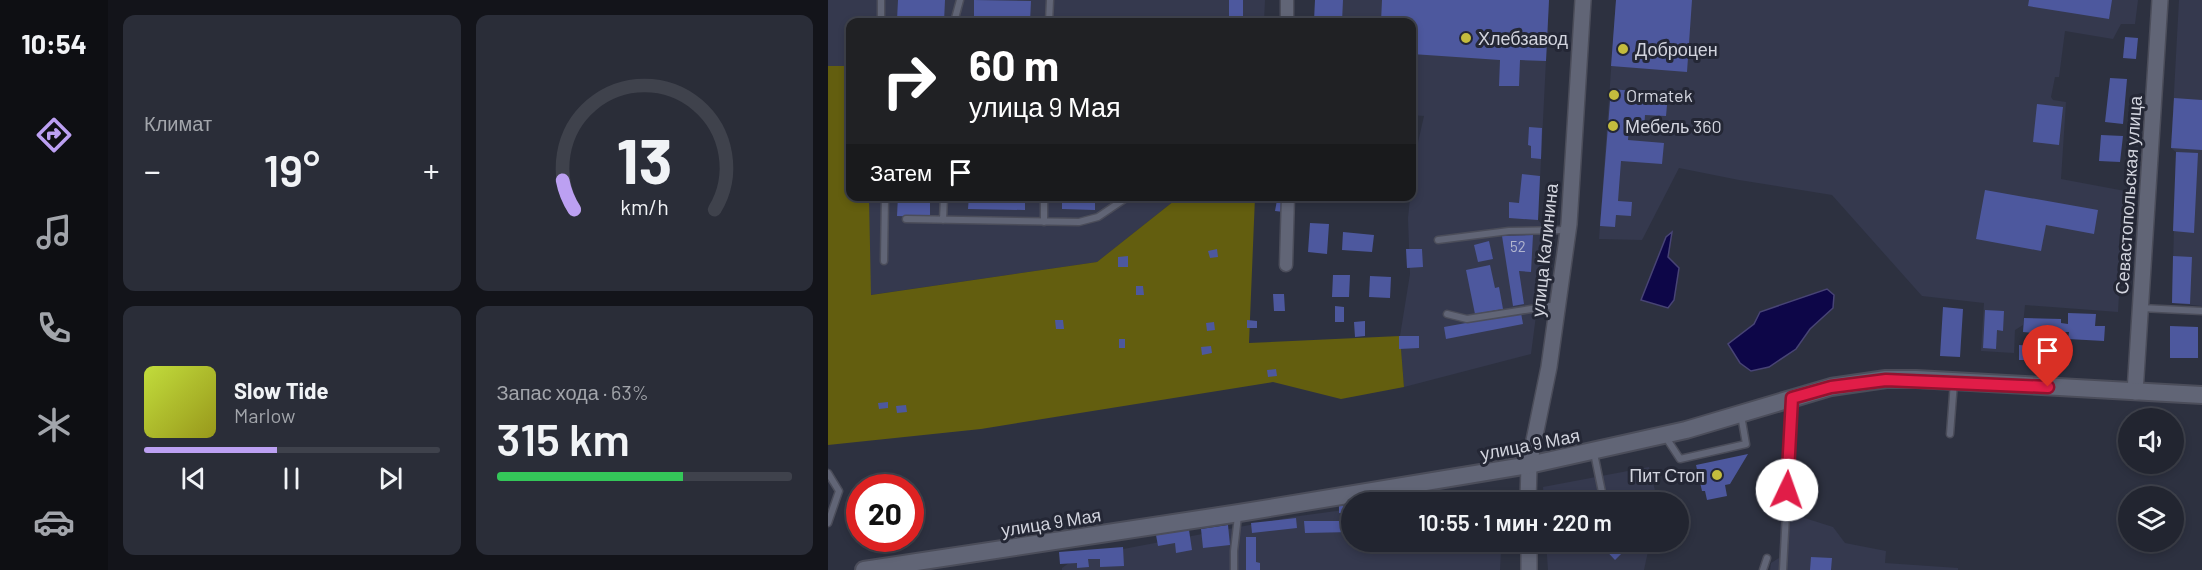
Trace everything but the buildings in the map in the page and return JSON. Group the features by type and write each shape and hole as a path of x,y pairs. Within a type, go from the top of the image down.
{"main road":[{"name":"улица 9 Мая","path":"864,570 1239,513 1529,465 1664,435 1831,387 1866,381 1954,381 2125,394 2202,395"}],"street":[{"path":"1287,0 1287,18"},
{"name":"улица Калинина","path":"1528,492 1529,465 1549,367 1568,230 1583,0"},
{"name":"Севастопольская улица","path":"2125,394 2140,308 2160,0"},
{"path":"1286,265 1288,201"},
{"path":"1529,552 1529,570"}],"lane":[{"path":"881,0 881,18"},
{"path":"955,18 960,0"},
{"path":"1049,18 1050,0"},
{"path":"884,261 885,201"},
{"path":"943,220 944,201"},
{"path":"1044,201 1044,222"},
{"path":"906,219 1079,222 1098,217 1122,201"},
{"path":"1438,240 1509,231 1568,230"},
{"path":"1447,314 1467,320 1558,305"},
{"path":"2140,308 2202,310"},
{"path":"1950,434 1954,381"},
{"path":"1783,570 1792,398"},
{"path":"1664,435 1680,459 1746,444 1741,414"},
{"path":"1593,452 1602,492"},
{"path":"828,473 839,491 828,524"},
{"path":"1234,570 1239,513"},
{"path":"1763,570 1767,558"}],"shaded area":[{"path":"828,0 1265,0 1264,18 846,18 846,66 828,66"},
{"path":"1315,0 1549,0 1538,220 1547,231 1531,354 1404,387 1400,336 1410,274 1408,218 1410,201 1416,201 1416,151 1424,116 1416,115 1416,18 1314,18"},
{"path":"1616,0 2138,0 2135,24 2121,24 2113,39 2065,31 2059,77 2055,77 2051,97 2053,100 2066,102 2061,179 2125,191 2118,312 2025,305 2023,325 2015,330 2014,353 1981,351 1984,303 1922,296 1832,195 1679,168 1642,240 1599,239"},
{"path":"2179,0 2202,0 2202,306 2172,303 2176,152 2171,148"},
{"path":"828,66 846,66 846,201 869,201 871,295 1097,262 1174,201 1255,201 1249,343 1400,336 1404,387 1341,399 1273,382 981,429 828,445"},
{"path":"869,201 1174,201 1097,262 870,295"},
{"path":"1672,232 1668,257 1679,268 1674,300 1668,308 1641,300 1666,237"},
{"path":"1827,289 1834,295 1833,308 1810,329 1796,349 1769,367 1751,371 1740,363 1728,344 1754,324 1760,312"},
{"path":"1649,467 1655,492 1543,492 1543,487"},
{"path":"1341,510 1341,552 1501,552 1500,570 1062,570 1076,558 1292,517"},
{"path":"1781,513 1792,514 1833,527 1845,543 1886,551 1885,563 1958,568 1958,570 1770,570 1771,563 1779,558"},
{"path":"1547,552 1648,552 1644,570 1548,570"}],"place":[{"name":"Хлебзавод","path":"1466,38"},
{"name":"Доброцен","path":"1623,49"},
{"name":"Ormatek","path":"1614,95"},
{"name":"Мебель 360","path":"1613,126"},
{"name":"Пит Стоп","path":"1717,475"}],"route":[{"path":"1787,490 1792,398 1856,382 1886,380 1954,381 2048,387"}]}
